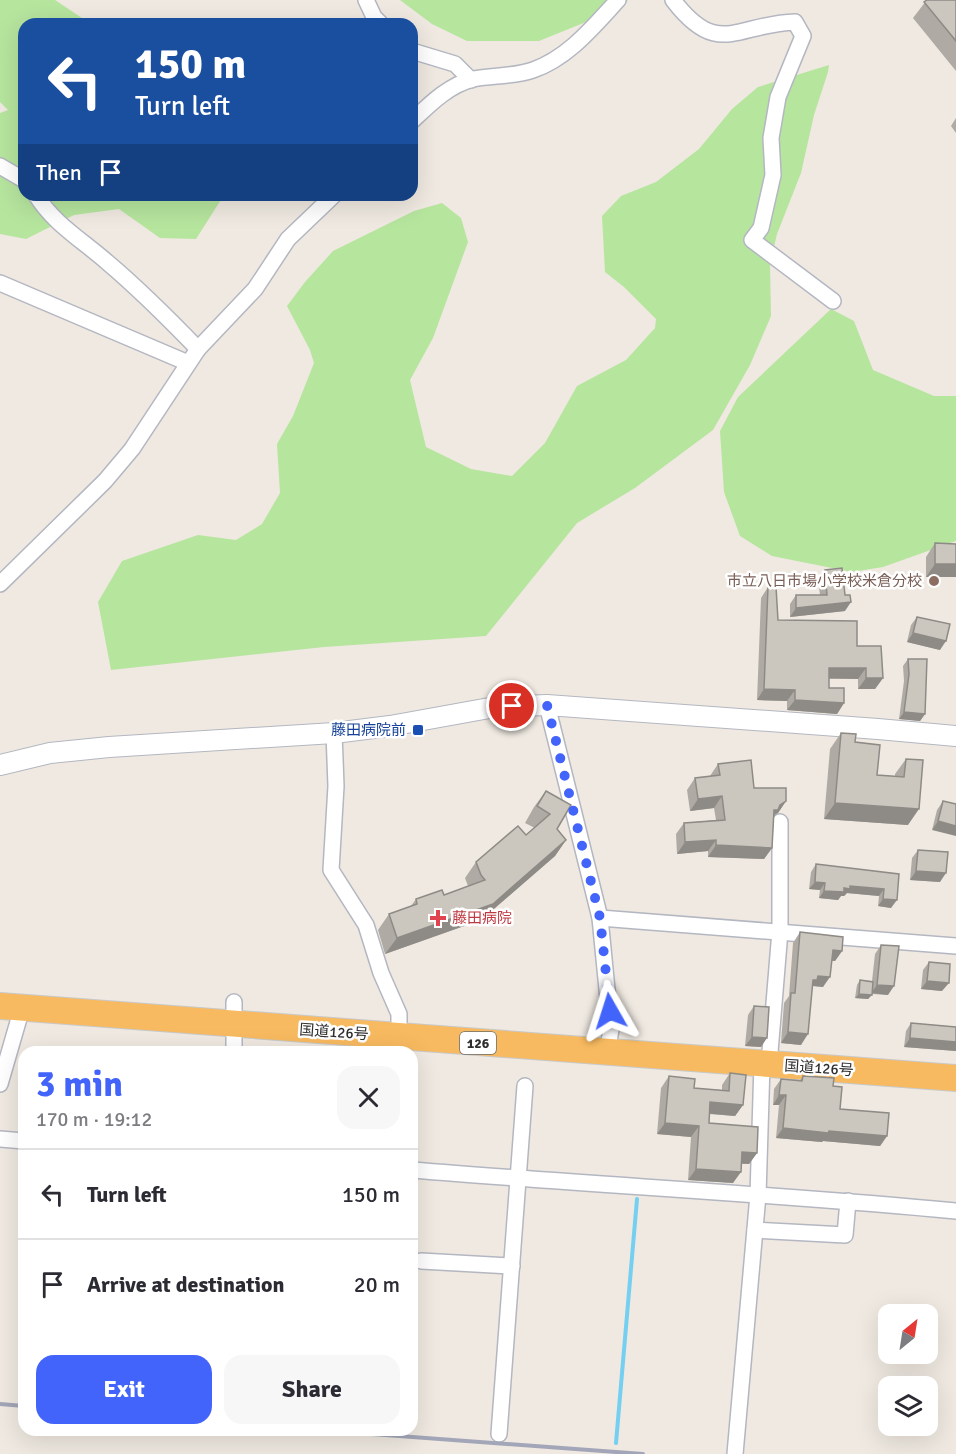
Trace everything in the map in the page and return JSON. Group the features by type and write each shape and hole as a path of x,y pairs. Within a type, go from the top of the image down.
{"highway":[{"name":"国道126号","path":"11,1007 234,1013 400,1044 607,1052 956,1078"}],"street":[{"path":"366,0 373,18"},
{"path":"418,116 450,89 471,80 534,70 573,46 618,0"},
{"path":"673,0 698,27 714,34 737,33 781,22 795,22 803,36 778,97 771,138 773,175 761,228 752,240 833,301"},
{"path":"418,53 455,64 471,80"},
{"path":"0,166 18,176"},
{"path":"40,201 58,223 107,262 198,349"},
{"path":"0,584 105,482 125,457 198,349 248,297 288,239 321,201"},
{"path":"0,283 188,363"},
{"path":"547,705 600,918 611,1030 607,1052"},
{"path":"0,765 50,753 109,747 334,733 390,726 495,707 547,705 956,736"},
{"path":"334,733 336,786 331,870 366,925 381,974 399,1014 400,1044"},
{"path":"735,1454 758,1195 766,1064 780,931 780,822"},
{"path":"600,918 956,946"},
{"path":"0,1084 11,1007"},
{"path":"234,1013 234,1046"},
{"path":"499,1434 525,1086"},
{"path":"0,1139 18,1140"},
{"path":"418,1171 848,1201 956,1211"},
{"path":"755,1230 845,1235 848,1201"},
{"path":"421,1261 512,1266"}],"green space":[{"path":"0,0 55,0 82,18 18,18 18,201 220,201 196,239 160,238 119,209 74,215 26,239 0,234 0,113 8,110 0,102"},
{"path":"400,0 628,0 623,7 539,41 467,41 432,24"},
{"path":"829,65 814,115 801,173 777,234 770,264 771,316 750,365 713,430 635,488 577,523 486,636 324,647 111,670 98,602 122,561 198,535 236,540 262,524 280,493 277,444 293,416 314,363 310,350 287,306 333,251 414,211 442,203 461,218 468,242 433,338 410,380 426,447 471,469 512,476 545,443 577,386 626,360 655,328 656,319 624,287 605,272 602,216 621,196 656,182 699,149 732,109 758,87"},
{"path":"831,309 854,321 873,370 934,396 956,396 956,541 883,567 852,572 772,556 740,536 724,492 720,431 738,397"}],"building":[{"path":"927,0 956,0 956,41 924,2"},
{"path":"935,543 956,544 956,564 935,564"},
{"path":"842,568 845,595 850,595 851,602 796,608 796,595 827,595 825,570"},
{"path":"768,587 776,587 778,620 857,621 857,646 881,646 883,678 866,678 866,668 829,668 829,688 844,688 844,703 795,700 795,690 764,689"},
{"path":"917,617 950,624 946,641 913,633"},
{"path":"908,659 927,659 925,714 904,712 909,674"},
{"path":"841,733 856,734 855,742 880,745 877,775 904,777 906,759 923,760 919,809 835,803"},
{"path":"751,760 754,788 786,788 786,801 780,805 778,810 774,810 772,848 716,845 716,840 685,842 684,823 725,820 722,796 698,799 695,778 720,775 718,764"},
{"path":"546,791 571,805 557,829 566,840 493,904 397,938 389,914 417,904 416,899 442,890 444,895 485,880 476,862 518,826 526,835 550,814 537,806"},
{"path":"943,801 956,804 956,826 938,821"},
{"path":"918,850 948,852 946,873 916,871"},
{"path":"816,864 899,874 897,900 883,899 884,889 850,886 850,889 844,888 844,892 824,891 825,883 815,882"},
{"path":"800,932 843,937 842,951 833,950 830,977 818,976 817,980 813,980 808,1034 788,1032 791,993 795,993"},
{"path":"881,945 899,946 894,986 877,985"},
{"path":"929,962 950,964 949,983 927,981"},
{"path":"860,980 873,982 872,995 859,994"},
{"path":"754,1006 769,1007 767,1038 752,1037"},
{"path":"911,1023 956,1027 956,1042 910,1038"},
{"path":"730,1073 746,1075 743,1105 710,1102 709,1123 758,1127 757,1153 742,1152 741,1172 696,1169 699,1126 665,1123 669,1076 695,1079 694,1088 729,1091"},
{"path":"803,1076 834,1078 833,1086 842,1087 840,1109 889,1113 887,1136 783,1128 786,1095 779,1095 781,1079 802,1081"}],"waterway":[{"path":"616,1443 637,1199"}],"railway":[{"path":"0,1404 18,1406"},
{"path":"399,1436 643,1454"}],"place":[{"name":"市立八日市場小学校米倉分校","path":"934,581"},
{"name":"藤田病院前","path":"418,730"},
{"name":"藤田病院","path":"438,918"}],"route":[{"path":"512,706 547,705 600,918 610,1011"}]}
